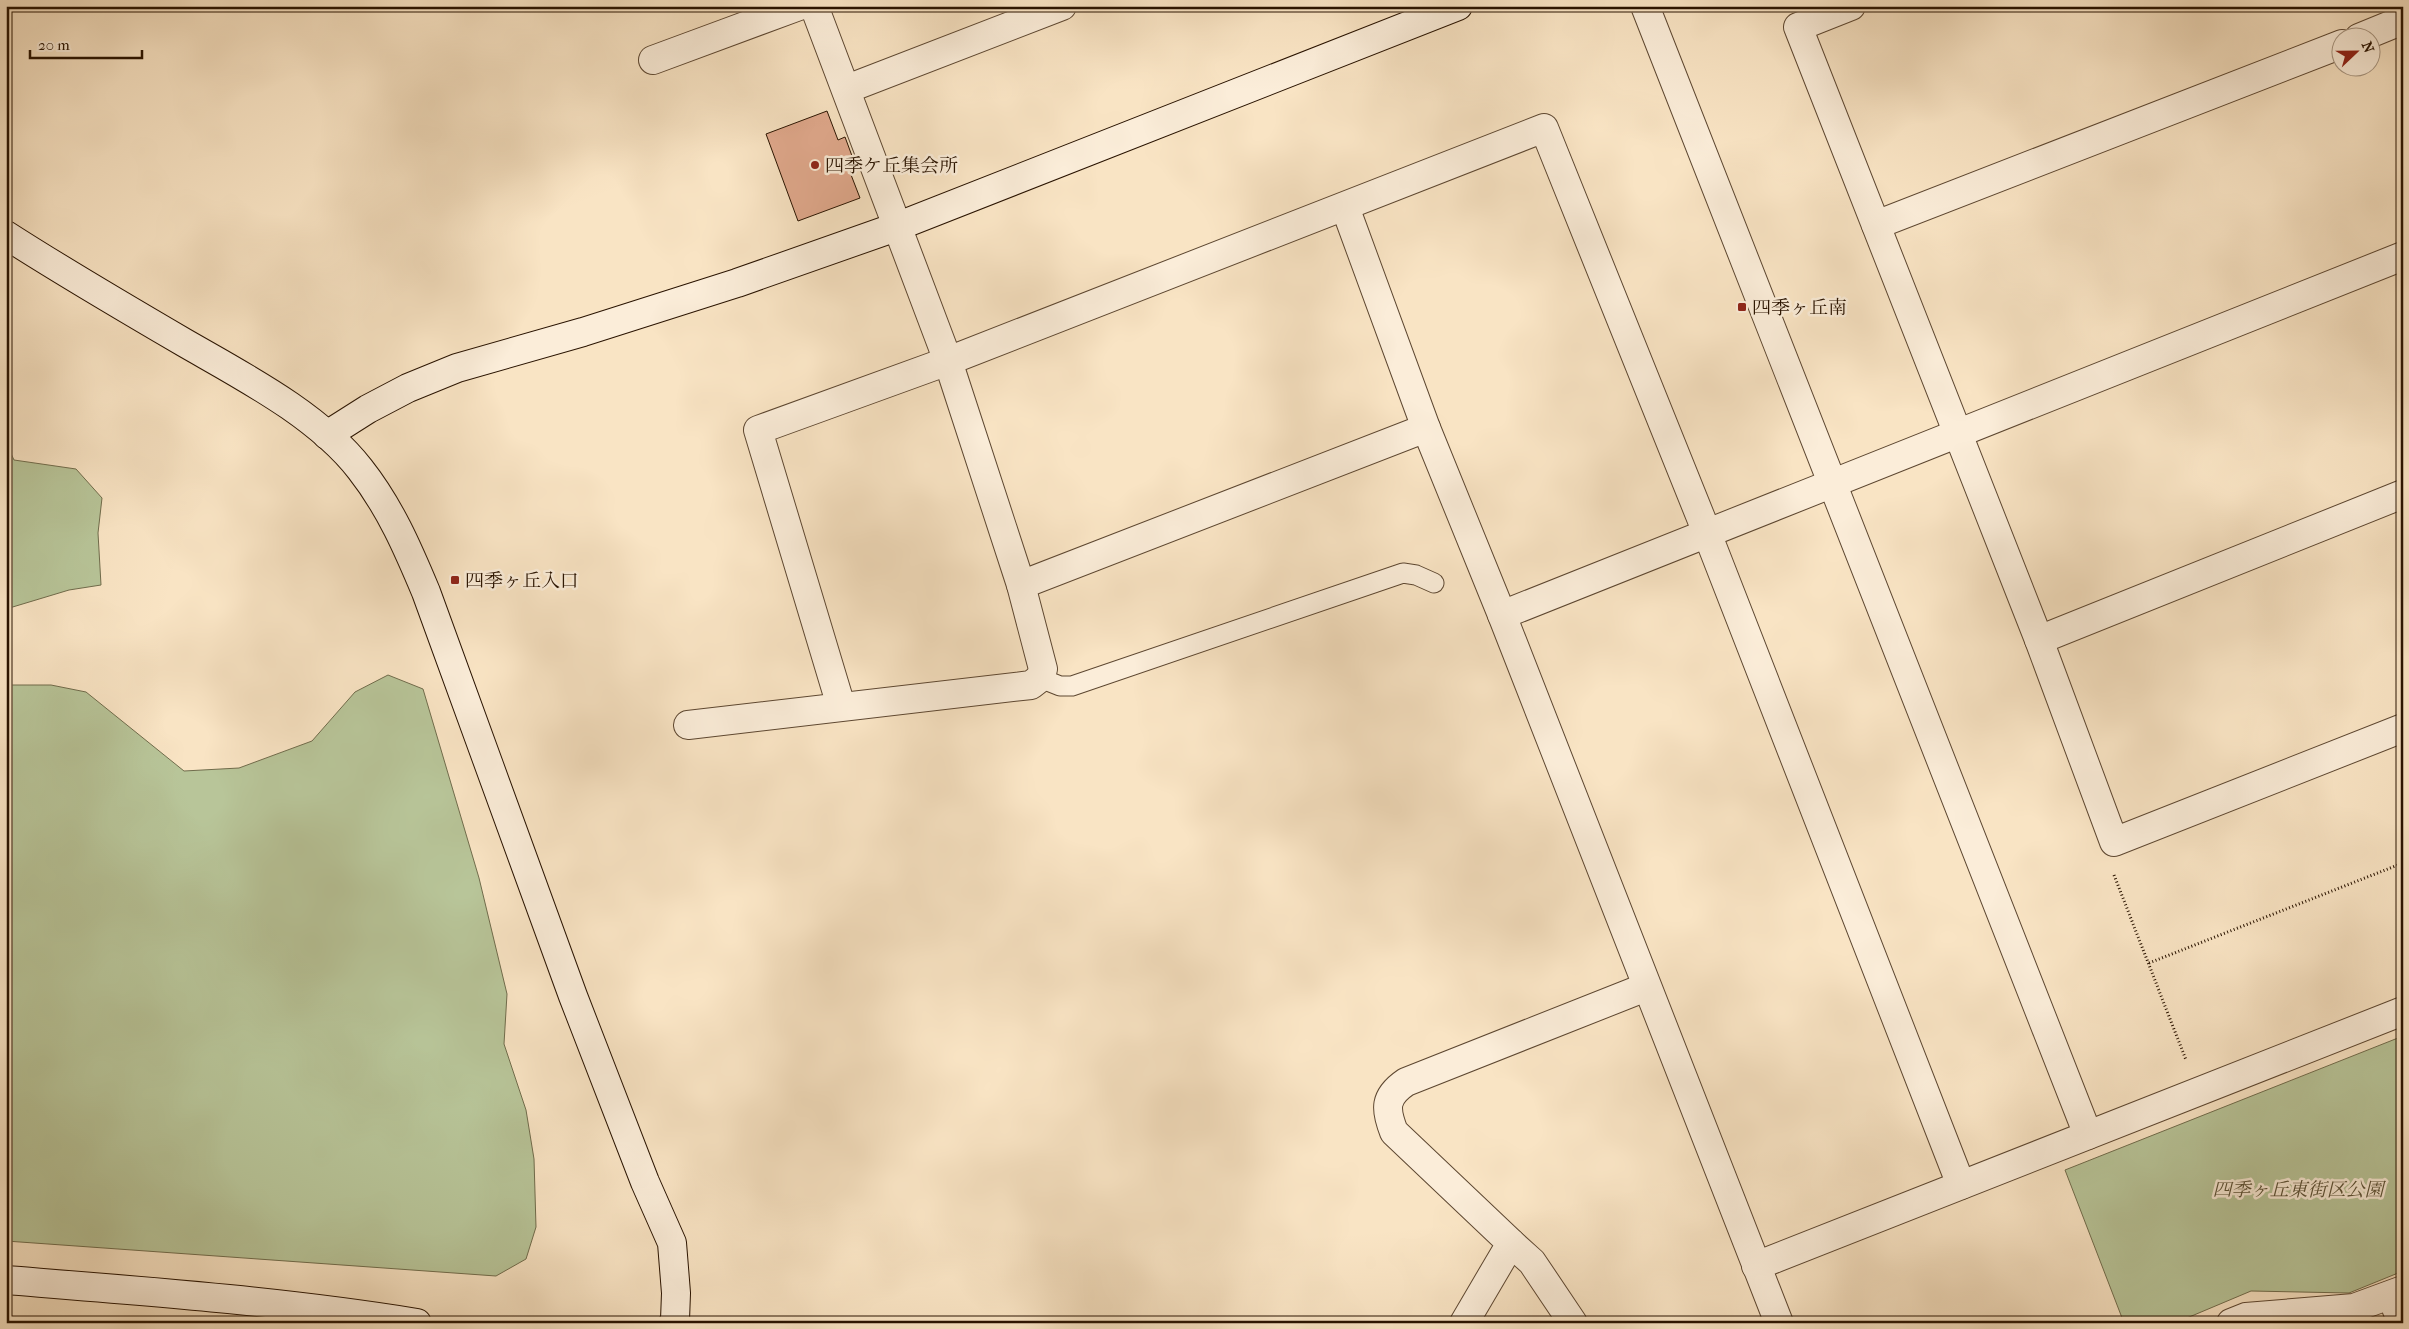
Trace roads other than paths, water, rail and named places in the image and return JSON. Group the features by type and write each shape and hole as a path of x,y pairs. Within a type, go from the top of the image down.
{"street":[{"path":"653,60 799,6"},
{"path":"688,725 841,706 1021,688 1031,685 1040,678 1043,669 1042,658 1021,585 948,361 896,227 847,89 814,6"},
{"path":"847,89 1062,6"},
{"path":"327,435 368,409 408,388 457,368 583,332 701,294 896,227 1458,6"},
{"path":"1645,6 2088,1135"},
{"path":"1851,6 1798,27 2039,640 2114,842 2403,728"},
{"path":"2382,28 2403,20"},
{"path":"1876,225 2332,48"},
{"path":"841,706 758,430 948,361 1544,128 1707,533 1961,1185"},
{"path":"1345,207 1426,428 1502,615 1779,1323"},
{"path":"6,236 71,277 238,374 327,435 359,468 384,503 404,540 426,592 573,996 645,1182 672,1243 676,1293 675,1320 673,1323"},
{"path":"1502,615 2403,256"},
{"path":"1021,585 1426,428"},
{"path":"2039,640 2403,494"},
{"path":"1573,1323 1532,1262 1394,1132 1389,1118 1388,1103 1393,1091 1406,1082 1646,987"},
{"path":"1756,1266 2403,1011"},
{"path":"1464,1323 1511,1243"},
{"path":"6,1280 153,1292 371,1315 417,1323"},
{"path":"2231,1323 2246,1317 2354,1308 2397,1292 2402,1323"}],"lane":[{"path":"1040,678 1060,686 1072,686 1396,574 1410,573 1434,583"}],"place":[{"name":"四季ケ丘集会所","path":"815,165"},
{"name":"四季ヶ丘南","path":"1742,307"},
{"name":"四季ヶ丘入口","path":"455,580"}],"park label":[{"name":"四季ヶ丘東街区公園","path":"2298,1189"}]}
